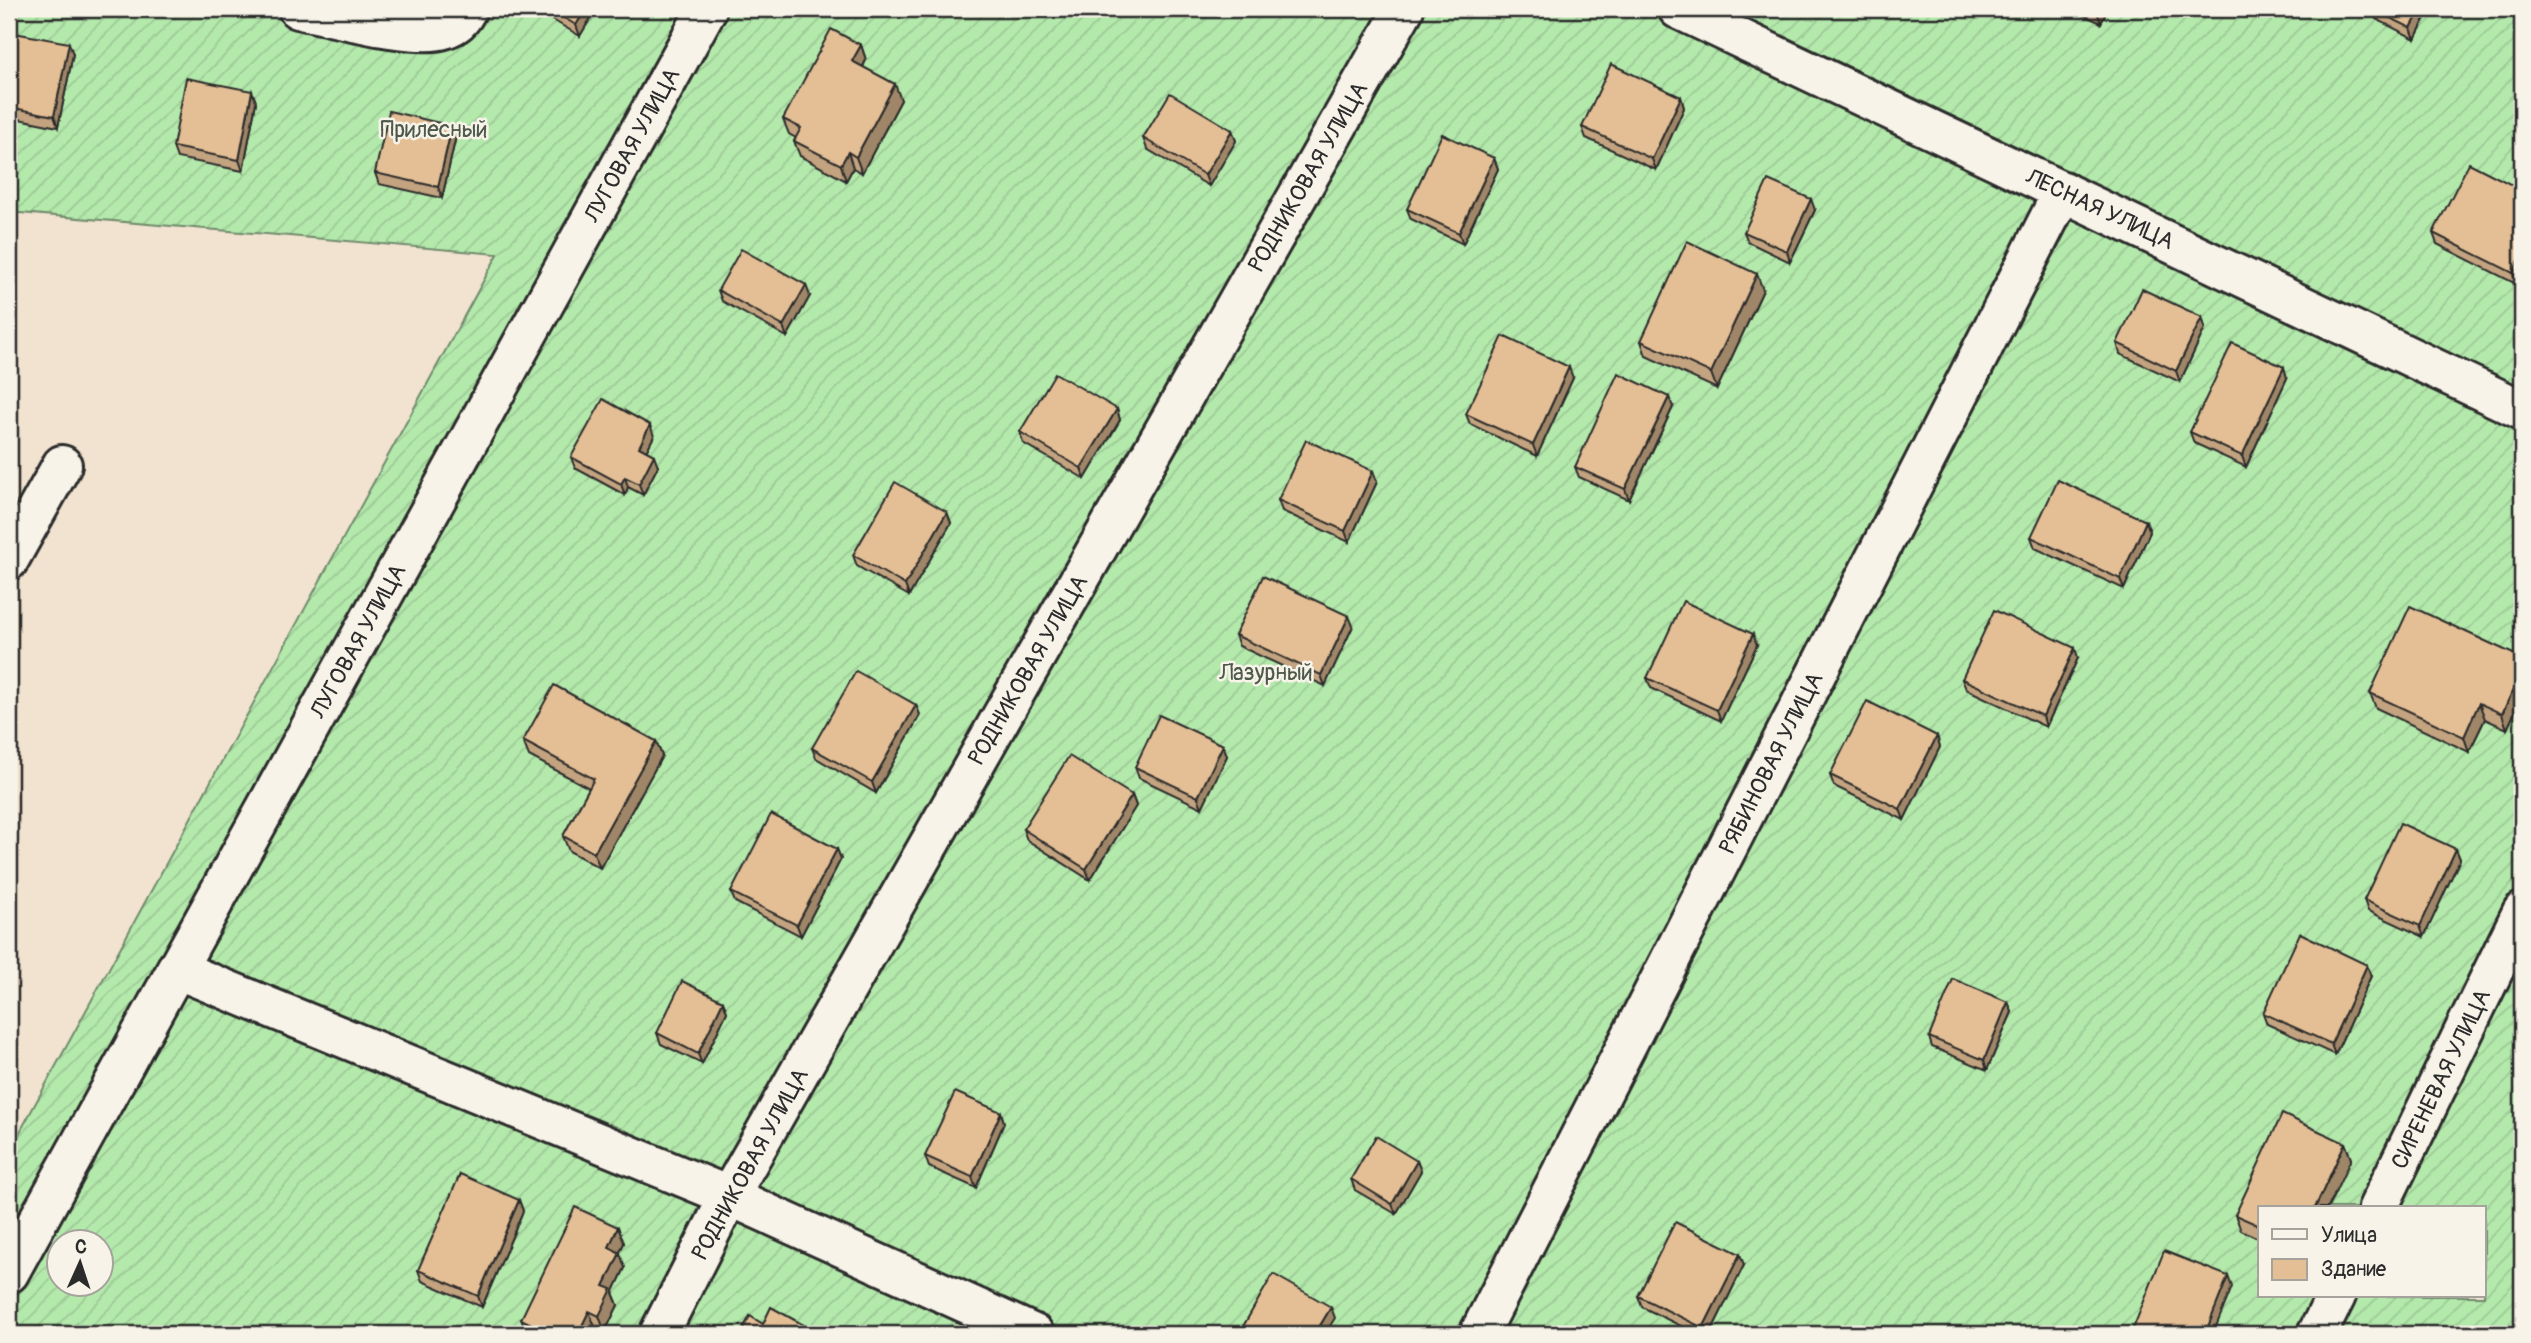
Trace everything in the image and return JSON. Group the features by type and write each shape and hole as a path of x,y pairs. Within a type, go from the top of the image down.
{"street":[{"path":"298,9 400,30 442,30 464,14"},
{"name":"ЛУГОВАЯ УЛИЦА","path":"9,1273 707,9"},
{"name":"РОДНИКОВАЯ УЛИЦА","path":"659,1334 729,1196 1404,9"},
{"name":"ЛЕСНАЯ УЛИЦА","path":"1678,9 2522,410"},
{"name":"РЯБИНОВАЯ УЛИЦА","path":"1479,1334 2063,191"},
{"path":"9,560 62,465"},
{"name":"СИРЕНЕВАЯ УЛИЦА","path":"2379,1206 2522,912"},
{"path":"176,969 729,1196 1034,1334"},
{"path":"2317,1334 2335,1298"}],"green space":[{"name":"Лазурный","path":"9,9 2522,9 2522,1334 9,1334 9,1152 498,254 9,212"}],"building":[{"path":"549,9 586,9 576,25"},
{"path":"2372,9 2421,9 2411,28"},
{"path":"831,29 861,45 852,61 895,84 856,157 848,152 841,165 794,141 801,128 783,119"},
{"path":"9,32 69,43 54,116 9,107"},
{"path":"1611,64 1681,97 1652,159 1582,127"},
{"path":"186,78 252,91 239,160 173,147"},
{"path":"1170,93 1232,130 1205,175 1143,138"},
{"path":"389,111 452,126 438,187 375,173"},
{"path":"1442,134 1494,158 1459,233 1407,209"},
{"path":"2469,163 2522,190 2522,254 2513,273 2433,233"},
{"path":"1768,180 1811,199 1787,251 1744,232"},
{"path":"1687,241 1757,274 1711,373 1641,341"},
{"path":"741,249 806,285 783,326 718,290"},
{"path":"2142,289 2202,317 2176,371 2117,343"},
{"path":"1503,336 1569,367 1533,445 1466,414"},
{"path":"2232,343 2284,367 2242,456 2190,432"},
{"path":"1055,373 1117,409 1081,468 1020,432"},
{"path":"1618,373 1669,397 1625,489 1575,467"},
{"path":"603,399 650,425 639,447 654,455 639,484 625,477 621,484 571,457"},
{"path":"1306,440 1373,471 1345,531 1278,500"},
{"path":"2058,480 2146,521 2120,579 2031,537"},
{"path":"895,482 947,512 905,585 853,555"},
{"path":"1263,576 1349,616 1321,675 1235,635"},
{"path":"1683,601 1753,634 1717,710 1647,678"},
{"path":"2410,606 2522,658 2522,670 2502,714 2479,703 2464,737 2370,693"},
{"path":"1994,610 2075,648 2043,716 1962,679"},
{"path":"856,671 916,705 872,782 812,748"},
{"path":"554,685 656,741 594,853 563,836 594,779 523,741"},
{"path":"1867,701 1937,736 1900,809 1830,775"},
{"path":"1159,715 1223,745 1198,797 1135,767"},
{"path":"1069,756 1132,795 1086,869 1023,829"},
{"path":"771,814 837,849 797,925 731,892"},
{"path":"2400,823 2456,849 2420,926 2364,900"},
{"path":"2300,933 2367,965 2331,1044 2263,1013"},
{"path":"1953,979 2008,1002 1984,1060 1929,1037"},
{"path":"682,981 723,1001 698,1054 657,1033"},
{"path":"955,1092 1001,1112 972,1177 925,1156"},
{"path":"2282,1114 2345,1143 2316,1206 2258,1206 2258,1225 2235,1215"},
{"path":"1376,1136 1417,1161 1392,1204 1351,1179"},
{"path":"460,1174 519,1200 478,1296 418,1270"},
{"path":"575,1207 618,1227 609,1247 620,1253 604,1286 612,1289 599,1316 589,1311 578,1334 552,1334 521,1319"},
{"path":"1675,1222 1740,1254 1703,1328 1638,1296"},
{"path":"2164,1251 2228,1276 2205,1334 2131,1334"},
{"path":"1273,1274 1331,1307 1315,1334 1248,1334 1241,1330"},
{"path":"771,1307 820,1334 740,1334 750,1316 763,1324"}],"park label":[{"name":"Прилесный","path":"434,129"}]}
